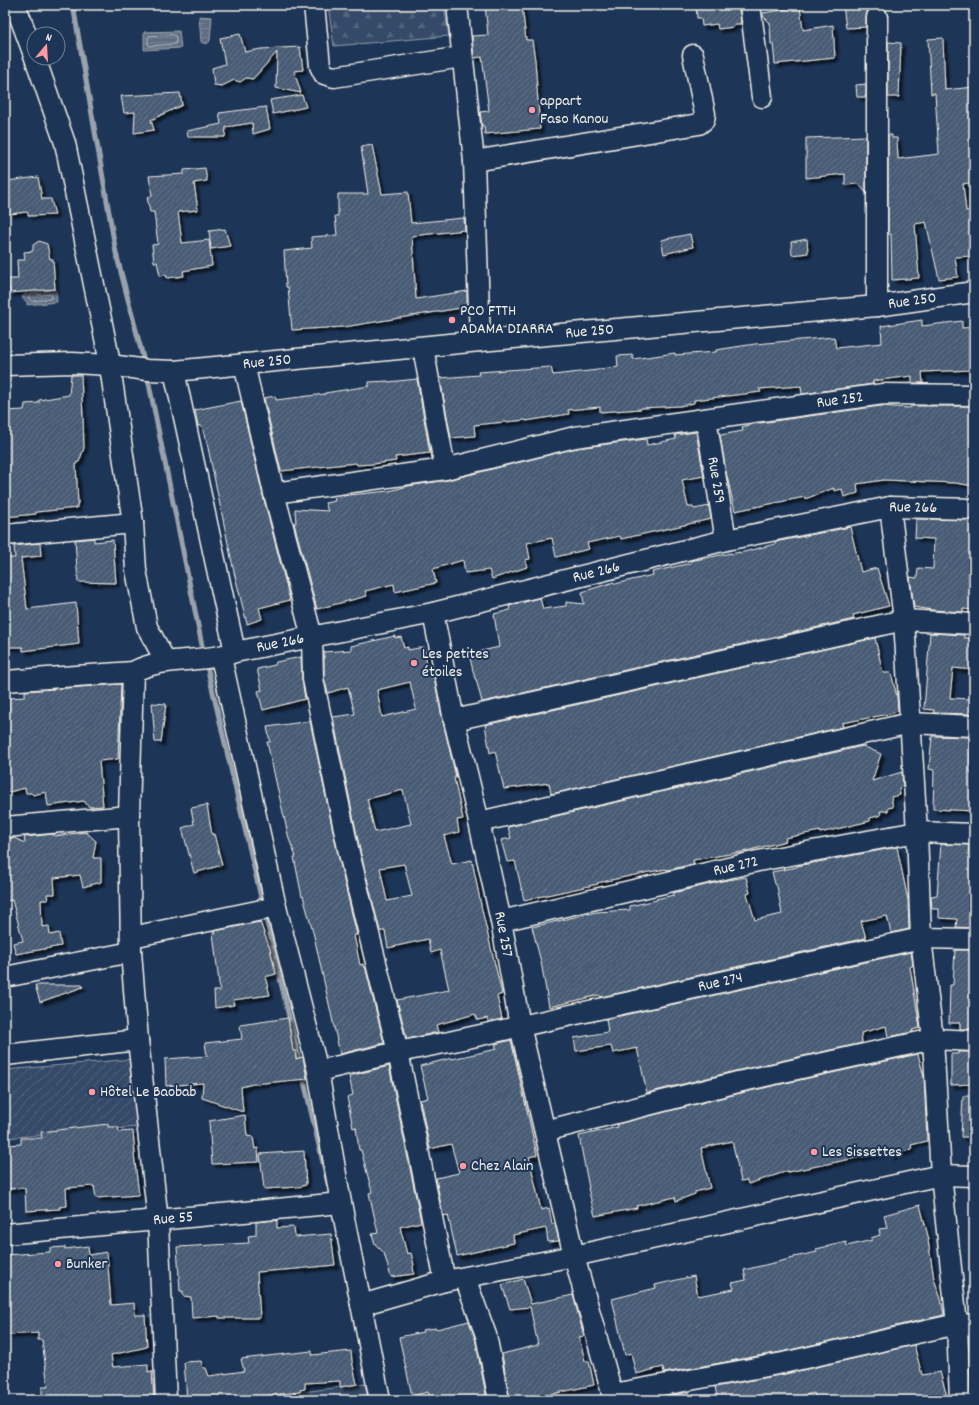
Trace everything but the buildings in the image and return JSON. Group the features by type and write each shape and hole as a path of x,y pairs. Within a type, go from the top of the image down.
{"street":[{"path":"314,5 320,66 324,74 334,77 462,57"},
{"path":"457,5 474,161 480,341"},
{"path":"750,5 762,97"},
{"path":"18,12 26,34"},
{"path":"877,17 877,306"},
{"path":"474,161 699,124 704,120 705,114 693,55"},
{"path":"38,66 65,143 110,365 133,523 136,570 147,627 166,662"},
{"name":"Rue 250","path":"5,365 72,363 174,371 480,341 877,306 974,292"},
{"path":"423,347 445,469"},
{"path":"244,364 274,493 312,637 313,679 349,853 398,1052 445,1282"},
{"path":"174,371 276,907 318,1071 341,1203 380,1400"},
{"name":"Rue 252","path":"274,493 445,469 575,437 883,394 974,395"},
{"name":"Rue 259","path":"706,419 726,540"},
{"path":"890,507 904,620 918,832 921,938 933,1040 941,1175 966,1325 960,1400"},
{"name":"Rue 266","path":"5,681 133,672 143,667 166,662 228,654 433,613 726,540 890,507 974,509"},
{"path":"5,535 133,523"},
{"name":"Rue 257","path":"433,613 454,720 479,822 501,922 520,1026 574,1256 614,1397"},
{"path":"454,720 904,620 974,624"},
{"path":"133,672 129,816 131,944 138,1040 158,1221 166,1400"},
{"path":"479,822 910,723 974,726"},
{"path":"5,827 129,816"},
{"name":"Rue 272","path":"501,922 758,861 918,832 974,834"},
{"path":"5,977 276,907"},
{"name":"Rue 274","path":"318,1071 398,1052 921,938 974,939"},
{"path":"5,1055 138,1040"},
{"path":"545,1131 738,1082 933,1040 974,1041"},
{"path":"361,1305 445,1282 574,1256 941,1175 974,1176"},
{"name":"Rue 55","path":"5,1234 341,1203"},
{"path":"465,1278 486,1336 499,1400"},
{"path":"614,1397 966,1325"}],"green space":[{"path":"328,5 444,5 449,36 334,46"},
{"path":"133,1059 139,1127 5,1138 5,1070"},
{"path":"365,1384 368,1400 240,1400"}],"water":[{"path":"199,16 212,17 210,41 207,44 201,42"},
{"path":"179,31 181,48 144,50 144,32"},
{"path":"38,289 40,291 56,290 57,302 27,305 27,302 22,297 26,293 26,290"}],"waterway":[{"path":"73,5 116,253 145,365"},
{"path":"147,374 204,655"},
{"path":"206,662 263,906"},
{"path":"265,914 300,1064"},
{"path":"302,1073 328,1184"}],"place":[{"name":"appart Faso Kanou","path":"532,110"},
{"name":"PCO FTTH ADAMA DIARRA","path":"452,320"},
{"name":"Les petites étoiles","path":"414,663"},
{"name":"Hôtel Le Baobab","path":"92,1092"},
{"name":"Les Sissettes","path":"814,1152"},
{"name":"Chez Alain","path":"463,1166"},
{"name":"Bunker","path":"58,1264"}]}
